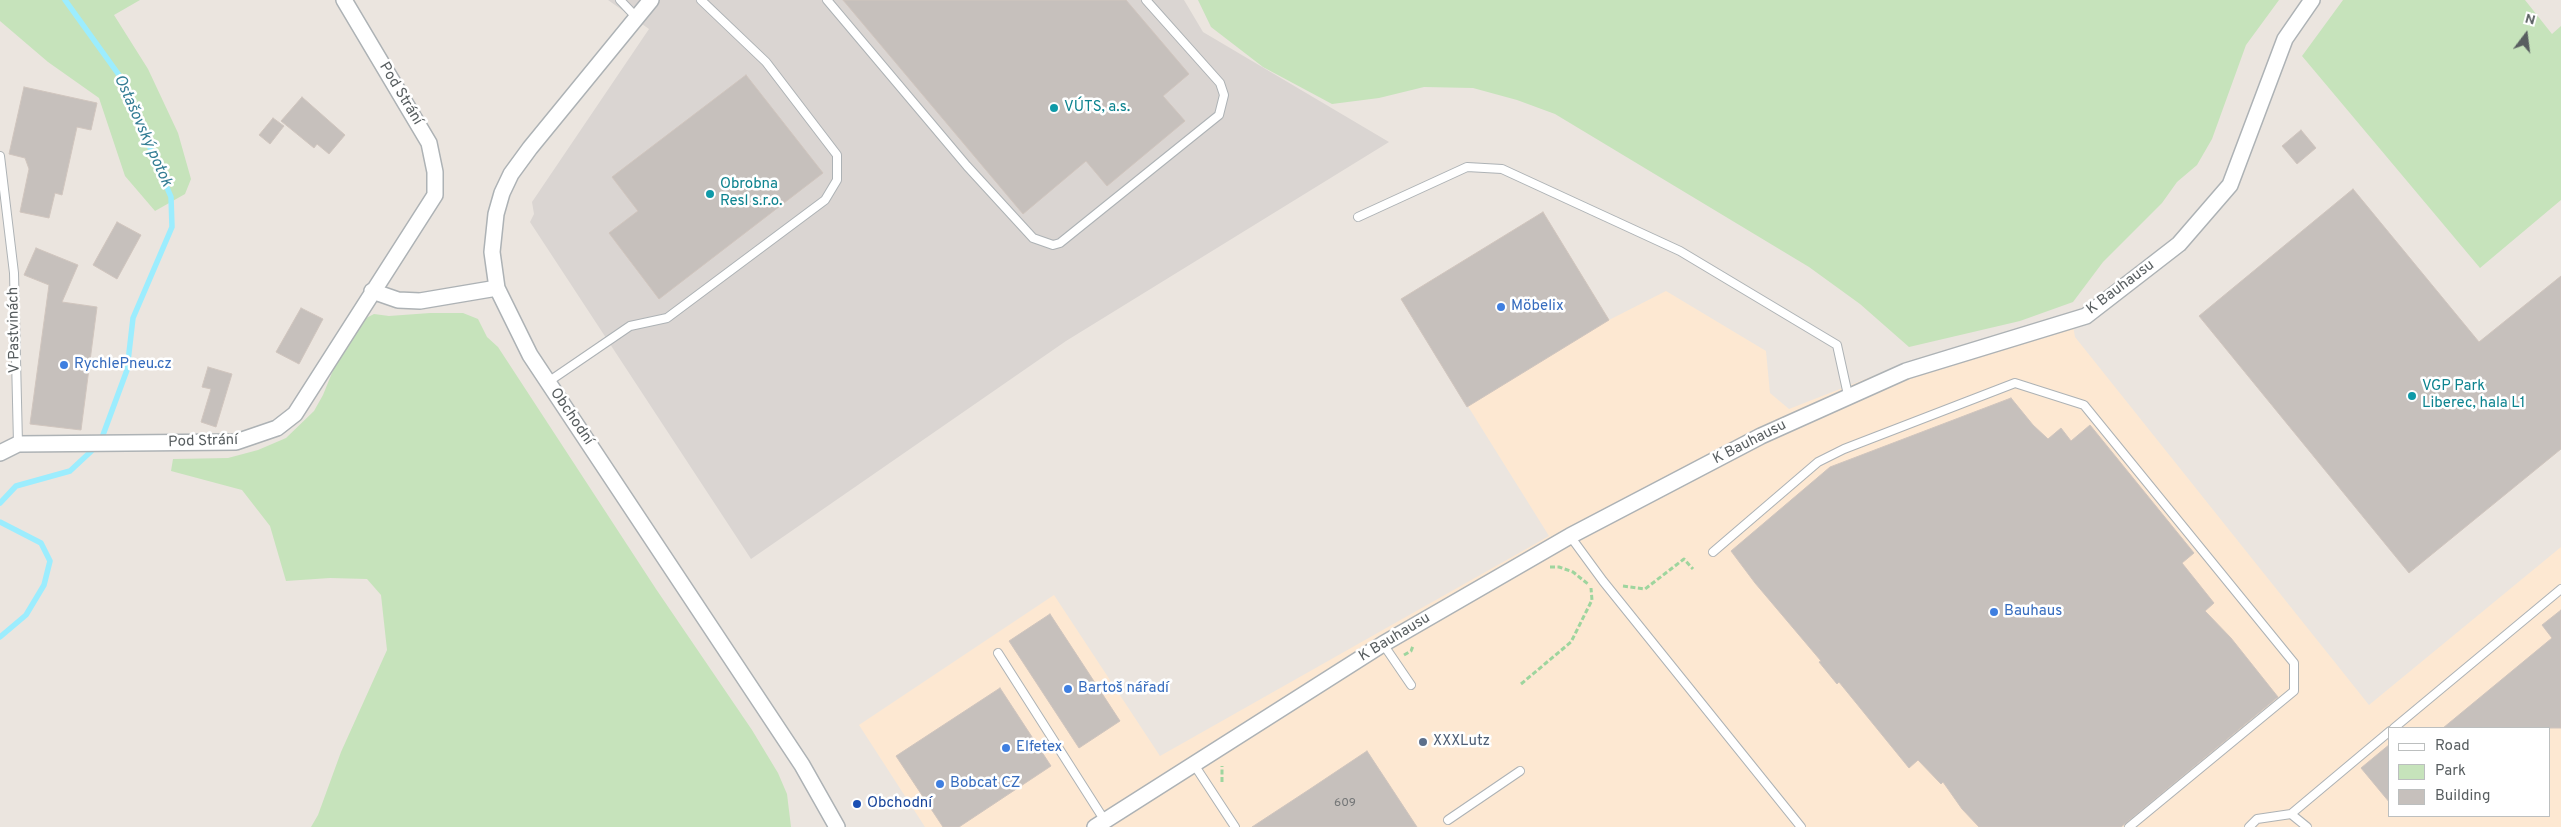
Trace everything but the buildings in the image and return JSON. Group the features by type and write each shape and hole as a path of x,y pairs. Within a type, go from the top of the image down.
{"street":[{"name":"Pod Strání","path":"18,444 236,442 276,428 295,414 435,195 435,172 429,143 344,0"},
{"name":"Obchodní","path":"651,0 511,174 502,193 496,214 492,252 497,288 530,355 802,765 837,827"},
{"name":"K Bauhausu","path":"1100,824 1193,763 1383,644 1570,536 1762,436 1848,395 1906,372 2086,316 2179,244 2230,185 2284,39 2312,0"},
{"path":"372,291 398,300 420,301 497,288"},
{"path":"0,453 18,444"}],"lane":[{"path":"620,0 637,18"},
{"path":"548,382 630,326 666,318 825,200 837,180 837,154 766,62 701,0"},
{"path":"827,0 967,166 1033,238 1053,245 1060,243 1219,115 1224,95 1220,83 1146,0"},
{"name":"V Pastvinách","path":"0,156 14,273 18,444"},
{"path":"1358,217 1467,167 1502,169 1680,251 1837,345 1848,395"},
{"path":"1713,552 1818,462 1844,448 2014,382 2084,404 2294,663 2294,691 2129,827"},
{"path":"1570,536 1603,581 1801,827"},
{"path":"2395,727 2561,589"},
{"path":"1383,644 1411,685"},
{"path":"998,654 1100,824"},
{"path":"2249,827 2257,819 2291,814 2388,733"},
{"path":"1193,763 1234,827"},
{"path":"1448,820 1520,772"},
{"path":"2291,814 2307,827"}],"path":[{"path":"1591,588 1611,576 1621,586 1645,589 1684,559 1693,569"},
{"path":"1521,684 1572,642 1592,600 1591,588 1573,572 1559,567 1545,568"},
{"path":"1394,660 1411,651 1414,644"},
{"path":"1219,804 1230,796 1222,782 1220,772 1223,761"}],"shaded area":[{"path":"608,0 1184,0 1203,32 1389,142 1066,341 751,559 530,222 534,214 532,202 649,29"},
{"path":"1543,212 1609,320 1666,291 1766,351 1770,393 1789,409 1891,369 2071,314 2075,337 2369,705 2561,547 2561,827 925,827 859,725 1054,595 1160,756 1549,536 1401,299"}],"green space":[{"path":"0,0 140,0 114,15 148,69 178,133 191,179 185,194 155,211 125,176 99,98 48,62 0,21"},
{"path":"1198,0 2279,0 2246,45 2212,139 2197,165 2177,182 2162,203 2103,262 2073,302 2020,321 1909,347 1860,304 1809,267 1555,114 1517,100 1473,88 1424,87 1379,98 1332,104 1263,67 1211,27"},
{"path":"2343,0 2525,0 2552,34 2561,26 2561,200 2480,268 2302,56"},
{"path":"463,313 478,319 487,337 498,347 656,589 752,730 778,773 787,794 791,827 311,827 318,815 341,752 387,650 381,595 367,579 330,578 286,581 270,526 242,490 171,471 173,459 228,458 258,450 286,438 314,411 323,395 338,358 360,321 374,314 389,316"}],"waterway":[{"name":"Ostašovský potok","path":"0,503 16,486 70,471 100,443 127,370 133,318 172,227 171,197 119,75 65,0"},
{"name":"Ostašovský potok","path":"0,522 41,543 50,561 44,585 26,615 0,637"}],"place":[{"name":"VÚTS, a.s.","path":"1054,108"},
{"name":"Obrobna Resl s.r.o.","path":"710,194"},
{"name":"Möbelix","path":"1501,307"},
{"name":"RychlePneu.cz","path":"64,365"},
{"name":"VGP Park Liberec, hala L1","path":"2412,396"},
{"name":"Bauhaus","path":"1994,612"},
{"name":"Bartoš nářadí","path":"1068,689"},
{"name":"XXXLutz","path":"1423,742"},
{"name":"Elfetex","path":"1006,748"},
{"name":"Bobcat CZ","path":"940,784"},
{"name":"Obchodní","path":"857,804"}]}
